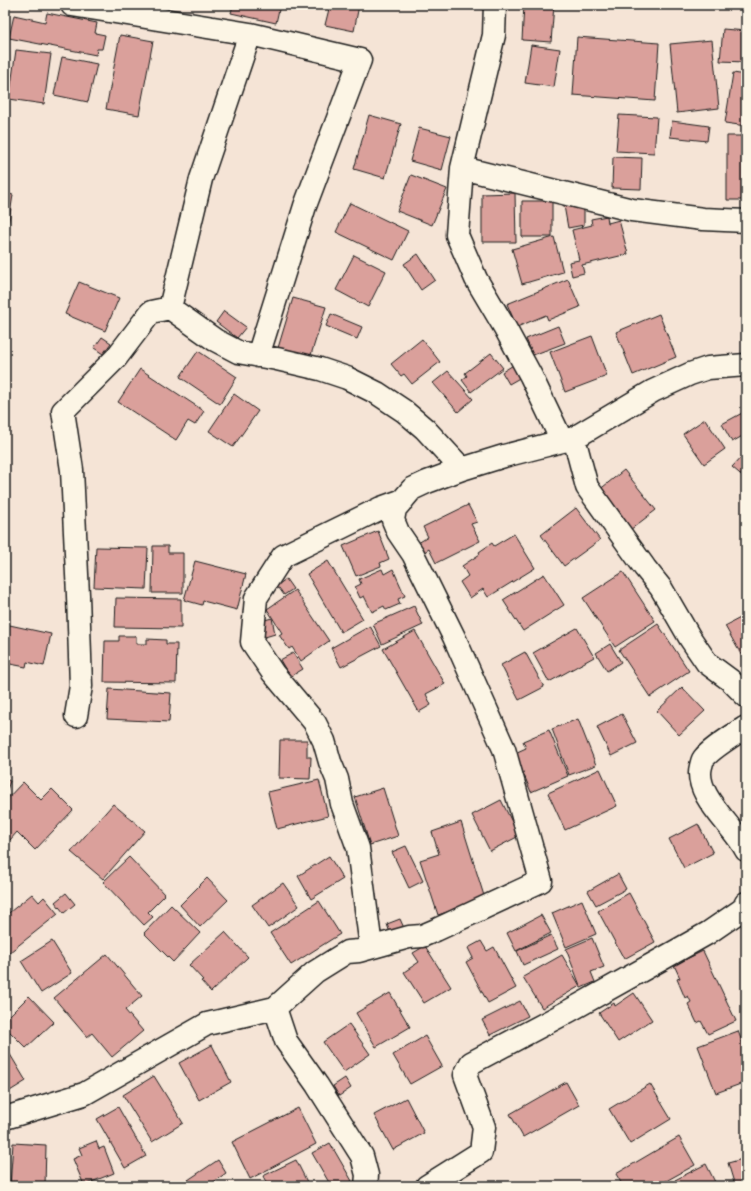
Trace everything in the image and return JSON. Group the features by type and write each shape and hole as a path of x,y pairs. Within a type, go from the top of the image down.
{"street":[{"path":"72,5 250,34 360,60 305,206 258,356"},
{"path":"495,5 494,36 462,168 457,235 476,279 568,439 587,487 645,568 662,588 690,638 707,663 730,680 746,696"},
{"path":"170,308 201,179 250,34"},
{"path":"462,168 632,210 703,219 746,221"},
{"path":"76,716 81,686 78,595 72,470 63,411 116,358 151,312 170,308 215,340 238,352 320,369 347,378 377,393 404,410 425,429 462,469"},
{"path":"5,1118 84,1094 207,1024 275,1008 315,972 347,952 359,951 409,937 422,936 541,882 504,749 454,637 413,554 398,532 393,520 395,509 412,489 427,482 504,456 568,439 652,391 690,374 708,368 746,365"},
{"path":"371,947 358,848 342,804 337,779 324,741 315,723 273,673 252,642 256,598 283,556 382,508 403,500"},
{"path":"746,727 710,752 703,759 700,771 702,785 712,804 742,841 746,850"},
{"path":"427,1186 481,1152 484,1127 465,1075 471,1063 569,1011 708,933 743,909 746,903"},
{"path":"275,1008 286,1041 317,1085 362,1156 367,1175 366,1186"}],"building":[{"path":"233,5 280,5 276,23 231,13"},
{"path":"330,5 359,5 354,31 325,25"},
{"path":"524,5 554,5 551,42 522,40"},
{"path":"47,13 97,23 95,33 105,35 102,49 97,49 96,55 9,38 14,15 45,22"},
{"path":"723,29 746,31 746,62 720,61"},
{"path":"120,35 153,41 139,115 106,109"},
{"path":"577,37 659,43 655,101 573,95"},
{"path":"712,40 719,108 677,113 670,44"},
{"path":"531,45 560,49 554,87 525,83"},
{"path":"16,50 51,54 44,104 9,99"},
{"path":"62,57 97,64 88,102 54,95"},
{"path":"733,73 746,75 746,126 725,123"},
{"path":"369,115 401,124 385,178 354,169"},
{"path":"619,115 657,117 654,153 616,151"},
{"path":"672,121 709,126 707,141 670,137"},
{"path":"419,128 451,136 442,170 410,161"},
{"path":"727,136 746,136 746,200 727,200"},
{"path":"613,157 642,158 641,189 612,188"},
{"path":"411,175 447,189 432,225 397,211"},
{"path":"5,193 13,195 6,240 5,240"},
{"path":"515,193 516,242 482,242 482,194"},
{"path":"563,200 584,206 584,225 568,228"},
{"path":"522,201 552,201 552,237 522,237"},
{"path":"350,203 408,231 394,260 336,232"},
{"path":"607,216 608,223 619,220 628,254 582,265 584,273 572,276 569,262 579,260 572,230 592,225 591,219"},
{"path":"554,237 563,272 522,284 512,249"},
{"path":"418,254 435,280 421,290 404,264"},
{"path":"354,255 386,271 368,307 336,290"},
{"path":"568,279 580,307 548,320 546,315 517,327 507,304"},
{"path":"79,282 119,298 105,331 65,314"},
{"path":"293,298 326,307 310,358 278,348"},
{"path":"224,311 246,327 237,338 216,322"},
{"path":"331,314 362,327 357,339 326,326"},
{"path":"659,314 676,357 633,375 616,332"},
{"path":"558,326 565,343 533,355 526,339"},
{"path":"592,336 607,376 565,392 550,352"},
{"path":"102,337 111,343 103,354 94,348"},
{"path":"422,339 440,362 412,384 404,374 401,376 391,364"},
{"path":"198,351 237,377 220,404 180,377"},
{"path":"491,353 503,368 471,392 462,380 467,376 465,373"},
{"path":"515,364 523,376 509,384 502,372"},
{"path":"140,369 204,411 195,425 188,421 176,440 118,402"},
{"path":"448,371 473,399 458,412 433,383"},
{"path":"234,394 258,411 233,447 209,431"},
{"path":"744,412 746,414 746,434 732,442 722,424"},
{"path":"705,419 725,449 704,464 683,434"},
{"path":"746,452 746,479 732,467"},
{"path":"624,470 656,510 630,530 598,491"},
{"path":"468,505 477,522 471,524 480,541 436,563 429,549 423,553 418,543 428,537 423,527"},
{"path":"576,508 600,540 564,566 541,535"},
{"path":"378,531 389,559 380,563 381,566 356,576 343,546"},
{"path":"514,534 535,568 488,597 483,589 470,598 460,582 468,576 462,566 480,554 479,552 492,543 494,546"},
{"path":"153,546 168,546 168,553 183,553 183,593 152,593"},
{"path":"96,547 148,548 146,589 94,587"},
{"path":"195,561 246,574 237,610 203,601 202,605 184,600"},
{"path":"328,561 363,619 341,632 307,574"},
{"path":"382,569 384,574 393,569 405,596 398,599 400,604 386,610 384,606 372,612 364,596 360,598 355,587 361,584 359,579"},
{"path":"623,572 655,621 615,647 583,598"},
{"path":"544,574 564,605 523,631 503,600"},
{"path":"286,579 293,589 284,595 279,588 277,589 275,587"},
{"path":"295,590 329,641 301,661 292,647 289,649 279,635 282,633 267,609"},
{"path":"116,598 181,599 181,628 115,627"},
{"path":"414,606 423,625 382,644 373,624"},
{"path":"746,615 746,656 743,658 725,626"},
{"path":"272,618 275,634 265,637 261,621"},
{"path":"5,624 51,634 44,666 27,662 26,667 5,663"},
{"path":"658,624 689,671 650,697 619,650"},
{"path":"370,626 381,646 341,667 331,648"},
{"path":"577,628 594,657 549,682 533,653"},
{"path":"415,631 445,684 426,694 431,705 419,712 383,649"},
{"path":"119,636 136,636 136,644 147,644 147,639 166,640 166,644 177,644 176,683 104,682 105,641 119,641"},
{"path":"610,644 621,662 607,671 596,653"},
{"path":"525,652 544,687 519,700 501,665"},
{"path":"293,653 303,669 290,677 280,660"},
{"path":"682,687 705,711 679,735 657,711"},
{"path":"109,689 171,693 169,722 107,719"},
{"path":"622,714 637,743 611,756 597,727"},
{"path":"578,719 596,765 569,775 552,729"},
{"path":"549,730 568,776 531,792 515,753 526,748 523,741"},
{"path":"280,740 307,740 307,757 311,757 310,779 279,778"},
{"path":"600,769 617,806 565,830 548,793"},
{"path":"5,772 8,773 6,779 10,781 5,796"},
{"path":"319,780 328,816 277,829 268,792"},
{"path":"23,782 41,800 52,789 73,810 35,850 17,832 10,840 5,835 5,801"},
{"path":"383,788 398,836 370,845 355,797"},
{"path":"501,800 519,836 490,851 472,815"},
{"path":"113,804 145,831 103,879 71,852"},
{"path":"461,822 485,899 438,915 420,860 439,854 432,832"},
{"path":"698,824 713,853 684,868 669,839"},
{"path":"406,846 423,881 409,888 392,852"},
{"path":"329,856 343,879 311,899 298,876"},
{"path":"129,857 165,895 148,912 153,917 144,925 103,882"},
{"path":"618,874 626,889 596,905 588,891"},
{"path":"207,878 228,900 200,927 180,905"},
{"path":"283,883 299,906 268,928 252,905"},
{"path":"66,893 75,904 64,913 55,902"},
{"path":"629,893 655,942 624,959 598,911"},
{"path":"32,894 39,902 44,897 58,914 5,956 5,916"},
{"path":"582,900 596,934 566,947 552,913"},
{"path":"319,901 340,934 291,965 270,933"},
{"path":"171,905 200,933 173,962 144,933"},
{"path":"541,915 551,933 516,951 507,933"},
{"path":"400,919 404,928 390,933 387,924"},
{"path":"225,932 248,957 211,992 201,981 203,980 189,965"},
{"path":"551,935 558,949 523,965 517,951"},
{"path":"592,938 604,967 591,972 595,982 581,988 566,949"},
{"path":"52,941 72,973 41,993 21,961"},
{"path":"481,941 487,951 494,947 516,988 488,1003 466,962 473,958 468,948"},
{"path":"425,946 451,987 424,1003 404,972 419,962 413,953"},
{"path":"703,951 736,1021 708,1034 701,1021 697,1023 688,1004 691,1002 688,996 685,998 677,979 680,978 674,965"},
{"path":"107,954 142,996 125,1010 143,1031 112,1057 92,1033 87,1037 54,998"},
{"path":"562,955 580,986 542,1008 523,977"},
{"path":"390,993 410,1027 376,1047 356,1013"},
{"path":"634,993 652,1020 618,1042 599,1013 614,1003 615,1006"},
{"path":"29,996 54,1022 26,1048 5,1027 5,1020"},
{"path":"520,1001 528,1016 490,1035 482,1020"},
{"path":"349,1024 370,1054 344,1072 323,1042"},
{"path":"738,1031 746,1052 746,1082 716,1093 698,1046"},
{"path":"425,1036 442,1066 410,1084 393,1055"},
{"path":"212,1045 231,1082 199,1100 179,1063"},
{"path":"5,1046 26,1081 5,1094"},
{"path":"154,1076 183,1123 152,1142 123,1095"},
{"path":"345,1078 351,1088 339,1096 333,1086"},
{"path":"566,1082 579,1105 523,1137 510,1114"},
{"path":"650,1084 671,1119 630,1144 609,1109"},
{"path":"406,1098 424,1133 393,1150 374,1115"},
{"path":"118,1107 146,1156 125,1168 97,1119"},
{"path":"298,1108 316,1144 250,1179 232,1142"},
{"path":"679,1137 695,1165 657,1186 623,1186 616,1174"},
{"path":"96,1141 99,1149 104,1147 114,1173 84,1185 73,1159 82,1155 79,1148"},
{"path":"13,1143 46,1145 45,1186 10,1186"},
{"path":"330,1143 352,1181 344,1186 331,1186 312,1153"},
{"path":"746,1158 746,1186 735,1186 728,1163"},
{"path":"218,1160 226,1173 208,1186 192,1186 188,1180"},
{"path":"296,1160 309,1186 268,1186 263,1176"},
{"path":"706,1164 717,1186 678,1186 675,1180"}]}
